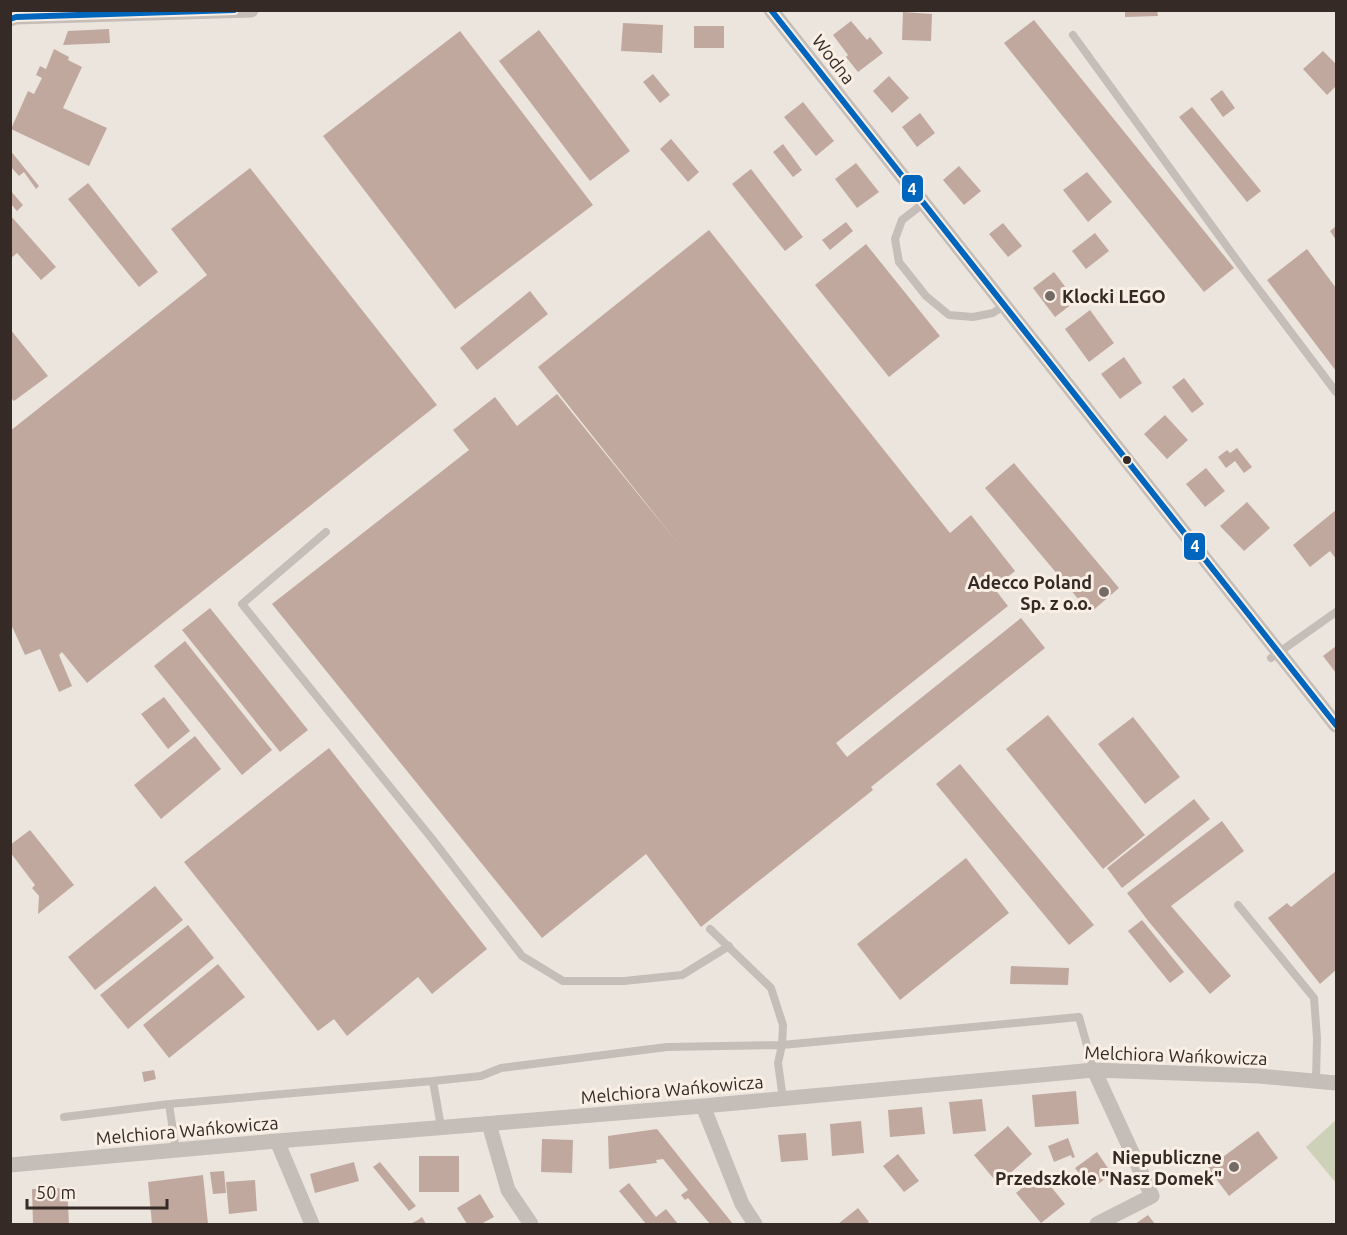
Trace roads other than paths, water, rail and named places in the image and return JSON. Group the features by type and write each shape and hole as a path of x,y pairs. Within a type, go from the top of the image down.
{"street":[{"path":"10,19 251,10"},
{"name":"Wodna","path":"771,10 1005,305 1275,655 1336,725"},
{"path":"1094,1070 1152,1197 1097,1224"},
{"name":"Melchiora Wańkowicza","path":"10,1166 1094,1070 1153,1071 1336,1083"},
{"path":"703,1106 742,1204 755,1224"},
{"path":"489,1124 508,1190 531,1224"},
{"path":"277,1141 312,1224"}],"lane":[{"path":"1073,35 1237,261 1336,392"},
{"path":"924,203 902,220 895,239 899,262 926,296 949,315 973,317 993,313 1005,305"},
{"path":"326,532 242,604 433,840 522,956 563,981 624,981 682,975 729,946"},
{"path":"1275,655 1336,612"},
{"path":"1238,905 1314,998 1317,1038 1316,1080"},
{"path":"710,929 771,988 783,1025 778,1063 783,1099"},
{"path":"64,1117 169,1104 481,1076 501,1068 667,1047 782,1045 1079,1017 1094,1070"},
{"path":"432,1081 441,1128"},
{"path":"169,1104 176,1151"}],"place":[{"name":"Klocki LEGO","path":"1050,296"},
{"name":"Adecco Poland Sp. z o.o.","path":"1104,592"},
{"name":"Niepubliczne Przedszkole \"Nasz Domek\"","path":"1234,1167"}]}
